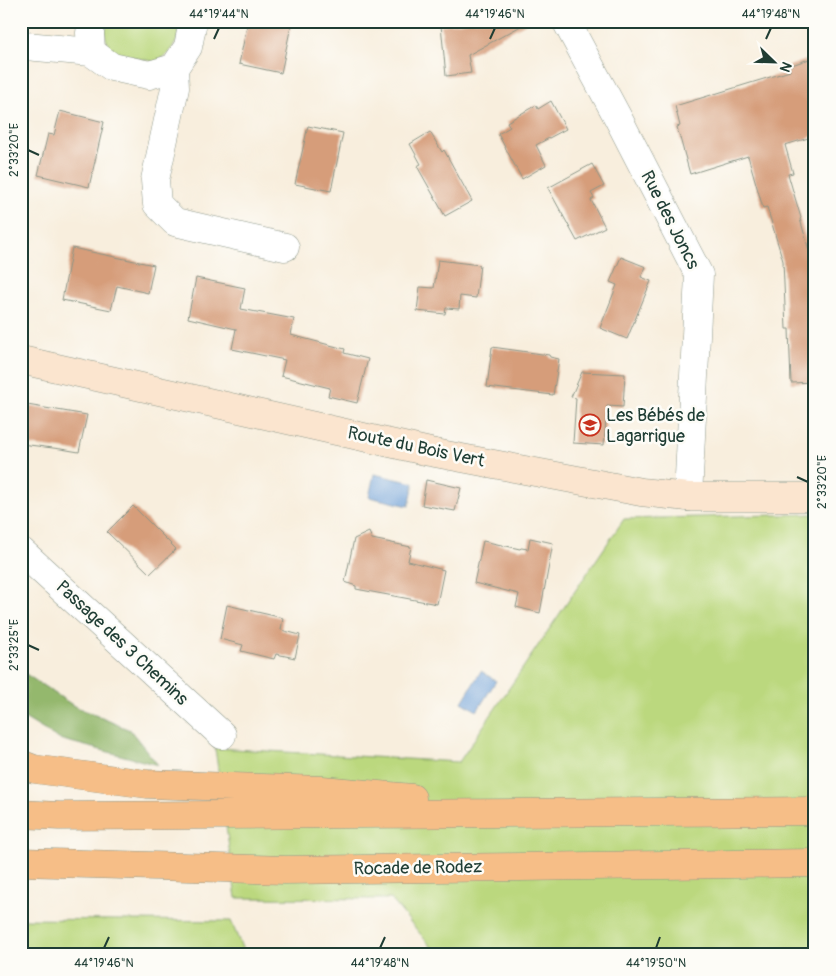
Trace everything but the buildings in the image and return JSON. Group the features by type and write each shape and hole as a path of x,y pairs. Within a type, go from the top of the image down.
{"highway":[{"path":"21,764 34,769 147,784 322,790 580,812"},
{"path":"21,814 59,816 815,811"},
{"name":"Rocade de Rodez","path":"21,862 286,870 815,863"},
{"path":"21,876 286,870"}],"street":[{"path":"91,52 90,33 92,21"},
{"path":"193,21 188,48 174,68 175,88 155,180 158,204 175,222 285,247"},
{"name":"Rue des Joncs","path":"566,21 699,276 688,497"},
{"path":"21,48 26,46 91,52 112,67 149,75 174,68"},
{"name":"Route du Bois Vert","path":"21,360 430,452 641,492 688,497 815,497"},
{"name":"Passage des 3 Chemins","path":"21,552 222,735"}],"green space":[{"path":"106,21 180,21 177,41 166,56 155,62 113,53 106,38"},
{"path":"815,514 815,954 438,955 391,899 236,898 215,748 459,762 624,519"},
{"path":"21,671 74,706 130,730 158,765 59,739 21,716"},
{"path":"21,919 231,921 245,955 21,955"}],"water":[{"path":"374,474 414,483 409,506 369,497"},
{"path":"481,671 496,681 477,711 462,702"}],"place":[{"name":"Les Bébés de Lagarrigue","path":"590,425"}]}
